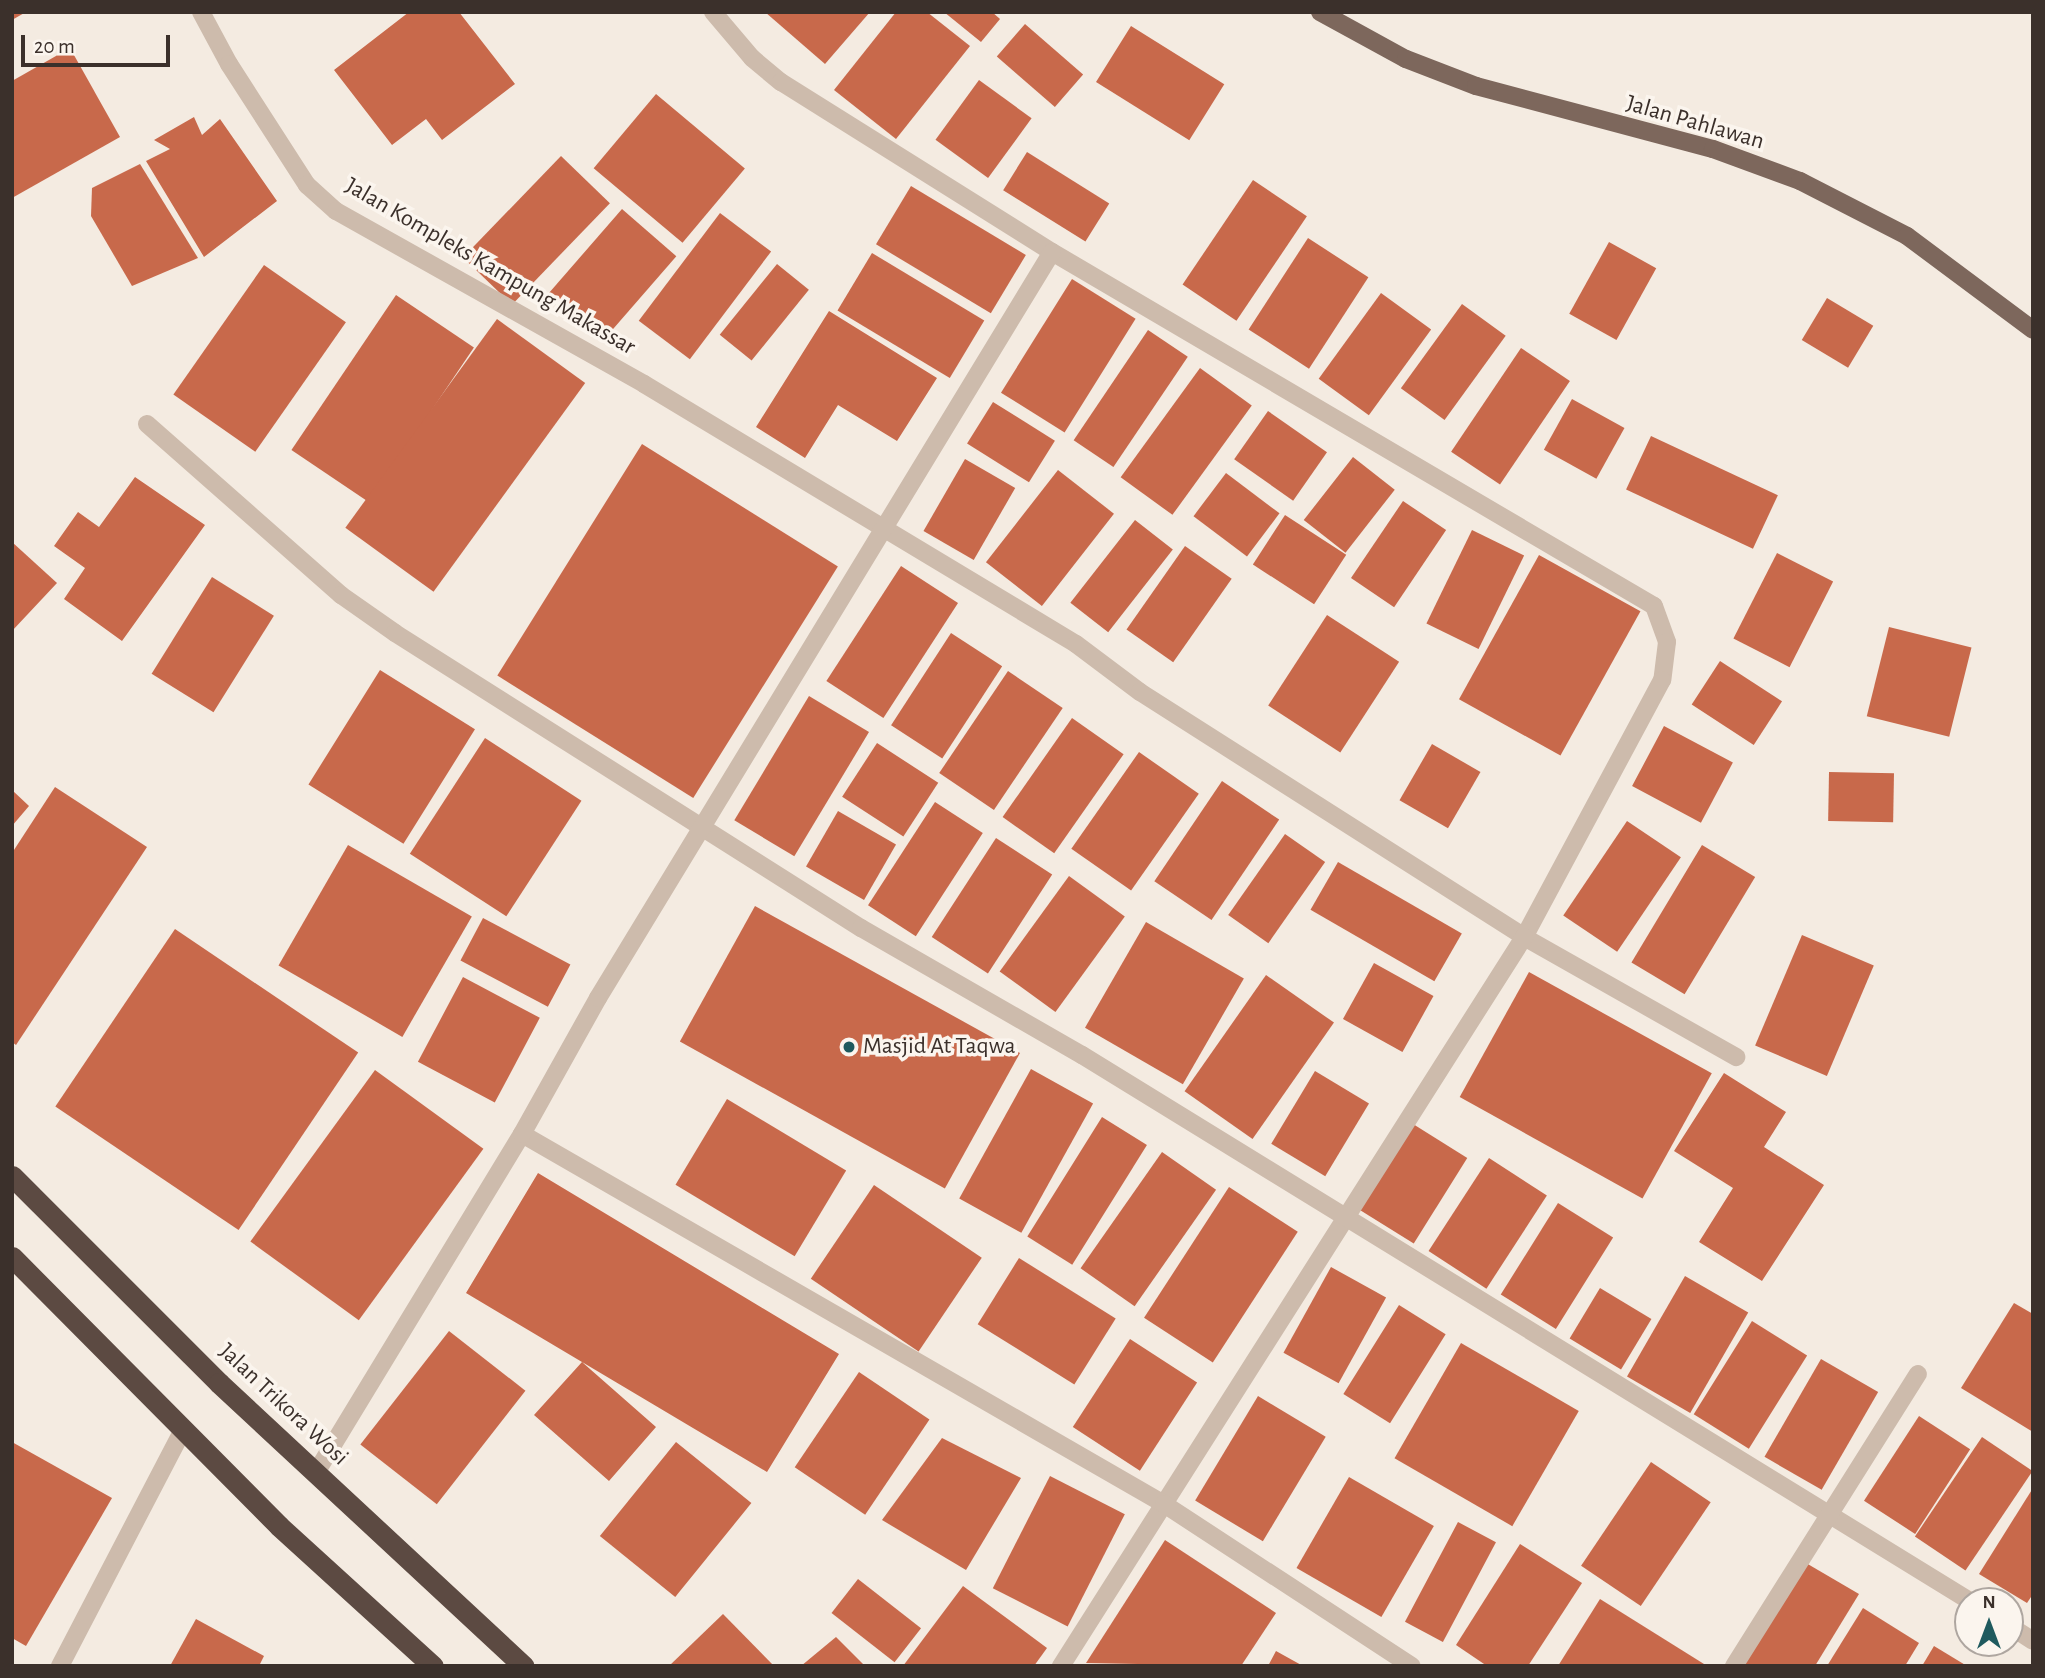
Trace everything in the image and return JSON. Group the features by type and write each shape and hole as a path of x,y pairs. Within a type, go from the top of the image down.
{"highway":[{"name":"Jalan Trikora Wosi","path":"12,1176 219,1383 317,1471 524,1666"},
{"path":"12,1256 279,1526 433,1666"}],"main road":[{"name":"Jalan Pahlawan","path":"1320,12 1406,59 1476,86 1713,149 1800,181 1907,236 2033,330"}],"street":[{"name":"Jalan Kompleks Kampung Makassar","path":"201,12 229,64 307,185 336,211 644,384 1076,644 1140,692 1524,937 1736,1057"},
{"path":"713,12 752,58 781,82 1052,252 1654,606 1667,642 1662,680 1524,937 1343,1216 1061,1666"},
{"path":"317,1471 522,1134 598,998 887,530 1052,252"},
{"path":"146,424 341,595 861,928 1082,1055 1954,1591"},
{"path":"522,1134 1164,1504 1412,1666"},
{"path":"1734,1666 1918,1374"},
{"path":"60,1666 184,1428"}],"building":[{"path":"12,12 26,12 12,20"},
{"path":"409,12 459,12 515,84 442,140 426,119 392,145 334,70"},
{"path":"765,12 870,12 825,64"},
{"path":"896,12 927,12 970,46 896,139 834,90"},
{"path":"944,12 992,12 1000,19 981,42"},
{"path":"1025,24 1083,75 1055,107 997,56"},
{"path":"1131,26 1224,84 1189,140 1096,82"},
{"path":"70,48 120,137 12,198 12,81"},
{"path":"979,80 1032,118 988,178 936,140"},
{"path":"656,94 745,169 683,243 594,168"},
{"path":"194,117 202,135 220,119 277,201 204,257 146,161 170,149 154,140"},
{"path":"1027,152 1109,203 1085,242 1003,190"},
{"path":"561,156 610,203 512,305 463,257"},
{"path":"140,164 198,258 132,286 91,216 92,188"},
{"path":"1253,180 1307,216 1236,321 1183,284"},
{"path":"911,186 1026,255 991,313 876,244"},
{"path":"622,209 676,256 603,341 549,294"},
{"path":"720,213 771,252 690,359 639,321"},
{"path":"1308,238 1368,277 1309,369 1249,329"},
{"path":"1609,242 1656,268 1616,340 1569,314"},
{"path":"872,253 984,320 950,378 837,310"},
{"path":"777,264 809,290 752,361 720,335"},
{"path":"264,265 346,322 255,452 173,394"},
{"path":"1072,279 1136,319 1065,432 1001,393"},
{"path":"1381,293 1431,329 1369,415 1319,379"},
{"path":"396,295 474,348 369,503 291,450"},
{"path":"1827,298 1873,326 1848,368 1802,340"},
{"path":"1462,304 1506,336 1445,420 1401,388"},
{"path":"829,311 937,378 897,441 838,405 805,458 756,427"},
{"path":"497,319 585,383 434,592 345,528"},
{"path":"1148,330 1188,357 1113,467 1074,440"},
{"path":"1521,348 1570,381 1500,485 1451,452"},
{"path":"1200,368 1252,406 1172,515 1121,477"},
{"path":"1572,399 1624,428 1596,479 1544,450"},
{"path":"993,402 1055,441 1029,482 967,444"},
{"path":"1268,411 1327,452 1293,501 1234,459"},
{"path":"1651,436 1778,495 1753,549 1626,489"},
{"path":"642,444 838,566 693,798 497,676"},
{"path":"1353,457 1395,490 1346,553 1304,520"},
{"path":"965,459 1015,488 974,560 924,531"},
{"path":"1058,470 1114,514 1042,606 986,562"},
{"path":"1226,473 1280,513 1247,556 1194,516"},
{"path":"135,477 205,525 122,641 64,599 85,568 54,546 78,512 99,527"},
{"path":"1403,501 1446,530 1394,607 1351,578"},
{"path":"1285,515 1346,555 1314,604 1253,564"},
{"path":"1135,520 1173,550 1108,632 1070,603"},
{"path":"1472,530 1524,555 1479,649 1426,623"},
{"path":"12,542 57,583 12,631"},
{"path":"1185,546 1232,579 1173,662 1126,630"},
{"path":"1777,553 1833,582 1790,667 1733,639"},
{"path":"1539,555 1640,611 1560,756 1459,699"},
{"path":"901,566 958,603 883,718 826,681"},
{"path":"212,577 274,616 213,712 152,674"},
{"path":"1327,615 1399,662 1340,752 1268,706"},
{"path":"1889,627 1971,648 1949,737 1867,716"},
{"path":"951,633 1002,666 942,758 891,725"},
{"path":"1720,661 1782,701 1754,745 1692,705"},
{"path":"380,670 475,729 403,844 308,784"},
{"path":"1008,671 1063,708 994,810 939,773"},
{"path":"809,696 869,732 794,856 734,820"},
{"path":"1072,718 1124,754 1054,853 1003,817"},
{"path":"1664,726 1733,763 1701,823 1632,786"},
{"path":"485,738 581,801 506,916 410,854"},
{"path":"877,743 938,783 903,836 842,797"},
{"path":"1432,744 1480,772 1448,828 1400,800"},
{"path":"1139,752 1199,794 1131,891 1071,849"},
{"path":"1829,772 1894,773 1893,822 1828,821"},
{"path":"1222,781 1279,820 1212,920 1154,881"},
{"path":"55,787 147,847 16,1045 12,1042 12,853"},
{"path":"12,790 29,806 12,826"},
{"path":"935,802 983,833 916,936 868,905"},
{"path":"838,811 896,844 864,900 806,866"},
{"path":"1627,821 1681,857 1617,952 1563,916"},
{"path":"1285,834 1325,862 1268,943 1228,915"},
{"path":"996,838 1052,874 988,973 932,937"},
{"path":"348,845 472,916 402,1037 278,965"},
{"path":"1702,845 1755,877 1685,994 1631,962"},
{"path":"1338,862 1462,933 1434,981 1310,910"},
{"path":"1069,876 1125,917 1055,1012 1000,971"},
{"name":"Masjid At Taqwa","path":"755,906 1020,1053 945,1188 680,1042"},
{"path":"483,918 570,964 548,1007 460,960"},
{"path":"1146,922 1244,979 1183,1084 1085,1028"},
{"path":"175,929 358,1053 239,1230 55,1106"},
{"path":"1802,935 1874,965 1827,1076 1755,1045"},
{"path":"1374,963 1433,996 1402,1052 1343,1019"},
{"path":"1529,972 1712,1073 1642,1198 1460,1097"},
{"path":"1266,975 1334,1023 1253,1139 1185,1091"},
{"path":"463,977 540,1018 495,1103 418,1062"},
{"path":"1031,1069 1093,1103 1021,1233 959,1198"},
{"path":"375,1070 483,1149 359,1320 250,1242"},
{"path":"1315,1071 1369,1103 1325,1176 1271,1144"},
{"path":"1724,1073 1786,1112 1764,1147 1824,1185 1762,1281 1699,1242 1733,1188 1674,1151"},
{"path":"727,1099 846,1171 795,1256 675,1185"},
{"path":"1102,1117 1147,1145 1072,1265 1027,1237"},
{"path":"1413,1124 1467,1158 1414,1244 1359,1210"},
{"path":"1162,1152 1216,1190 1135,1306 1081,1268"},
{"path":"1489,1158 1547,1196 1486,1289 1429,1251"},
{"path":"538,1173 839,1354 767,1472 466,1293"},
{"path":"874,1185 982,1258 919,1351 811,1279"},
{"path":"1229,1187 1298,1232 1213,1362 1144,1318"},
{"path":"1558,1203 1613,1237 1556,1329 1501,1295"},
{"path":"1019,1258 1116,1318 1074,1385 978,1324"},
{"path":"1331,1267 1386,1298 1339,1383 1283,1353"},
{"path":"1685,1276 1748,1312 1690,1413 1627,1376"},
{"path":"1600,1288 1651,1319 1621,1369 1570,1339"},
{"path":"2014,1303 2033,1314 2033,1432 1961,1388"},
{"path":"1399,1305 1446,1334 1390,1423 1343,1394"},
{"path":"1752,1321 1807,1355 1749,1449 1694,1414"},
{"path":"449,1331 525,1391 437,1504 360,1444"},
{"path":"1130,1339 1197,1383 1140,1471 1073,1427"},
{"path":"1461,1343 1579,1411 1512,1526 1394,1458"},
{"path":"1821,1359 1878,1392 1822,1490 1764,1457"},
{"path":"582,1362 656,1427 609,1481 534,1415"},
{"path":"859,1372 929,1420 865,1515 795,1467"},
{"path":"1258,1396 1326,1437 1263,1541 1195,1501"},
{"path":"1919,1416 1970,1449 1915,1534 1864,1501"},
{"path":"1982,1437 2033,1471 1965,1571 1915,1536"},
{"path":"942,1438 1021,1478 966,1570 882,1520"},
{"path":"12,1442 112,1498 26,1646 12,1638"},
{"path":"676,1442 751,1503 675,1597 600,1536"},
{"path":"1651,1462 1711,1502 1641,1606 1581,1566"},
{"path":"1050,1476 1125,1514 1068,1626 993,1588"},
{"path":"1349,1477 1434,1526 1381,1617 1296,1568"},
{"path":"2033,1488 2033,1594 2027,1603 2024,1601 2024,1587 2001,1587 1979,1574"},
{"path":"1458,1522 1496,1542 1443,1642 1405,1622"},
{"path":"1165,1540 1276,1613 1241,1666 1086,1663"},
{"path":"1520,1544 1582,1583 1528,1666 1487,1666 1456,1645"},
{"path":"1806,1563 1859,1594 1815,1666 1742,1666"},
{"path":"858,1579 921,1628 895,1662 832,1613"},
{"path":"963,1586 1047,1648 1034,1666 903,1666"},
{"path":"1600,1599 1704,1664 1703,1666 1558,1666"},
{"path":"1863,1608 1919,1643 1905,1666 1827,1666"},
{"path":"723,1614 774,1666 669,1666"},
{"path":"196,1619 264,1656 259,1666 170,1666"},
{"path":"836,1637 865,1666 801,1666"},
{"path":"1934,1646 1967,1666 1922,1666"},
{"path":"1276,1651 1303,1666 1268,1666"}],"place":[{"name":"Masjid At Taqwa","path":"849,1047"}]}
